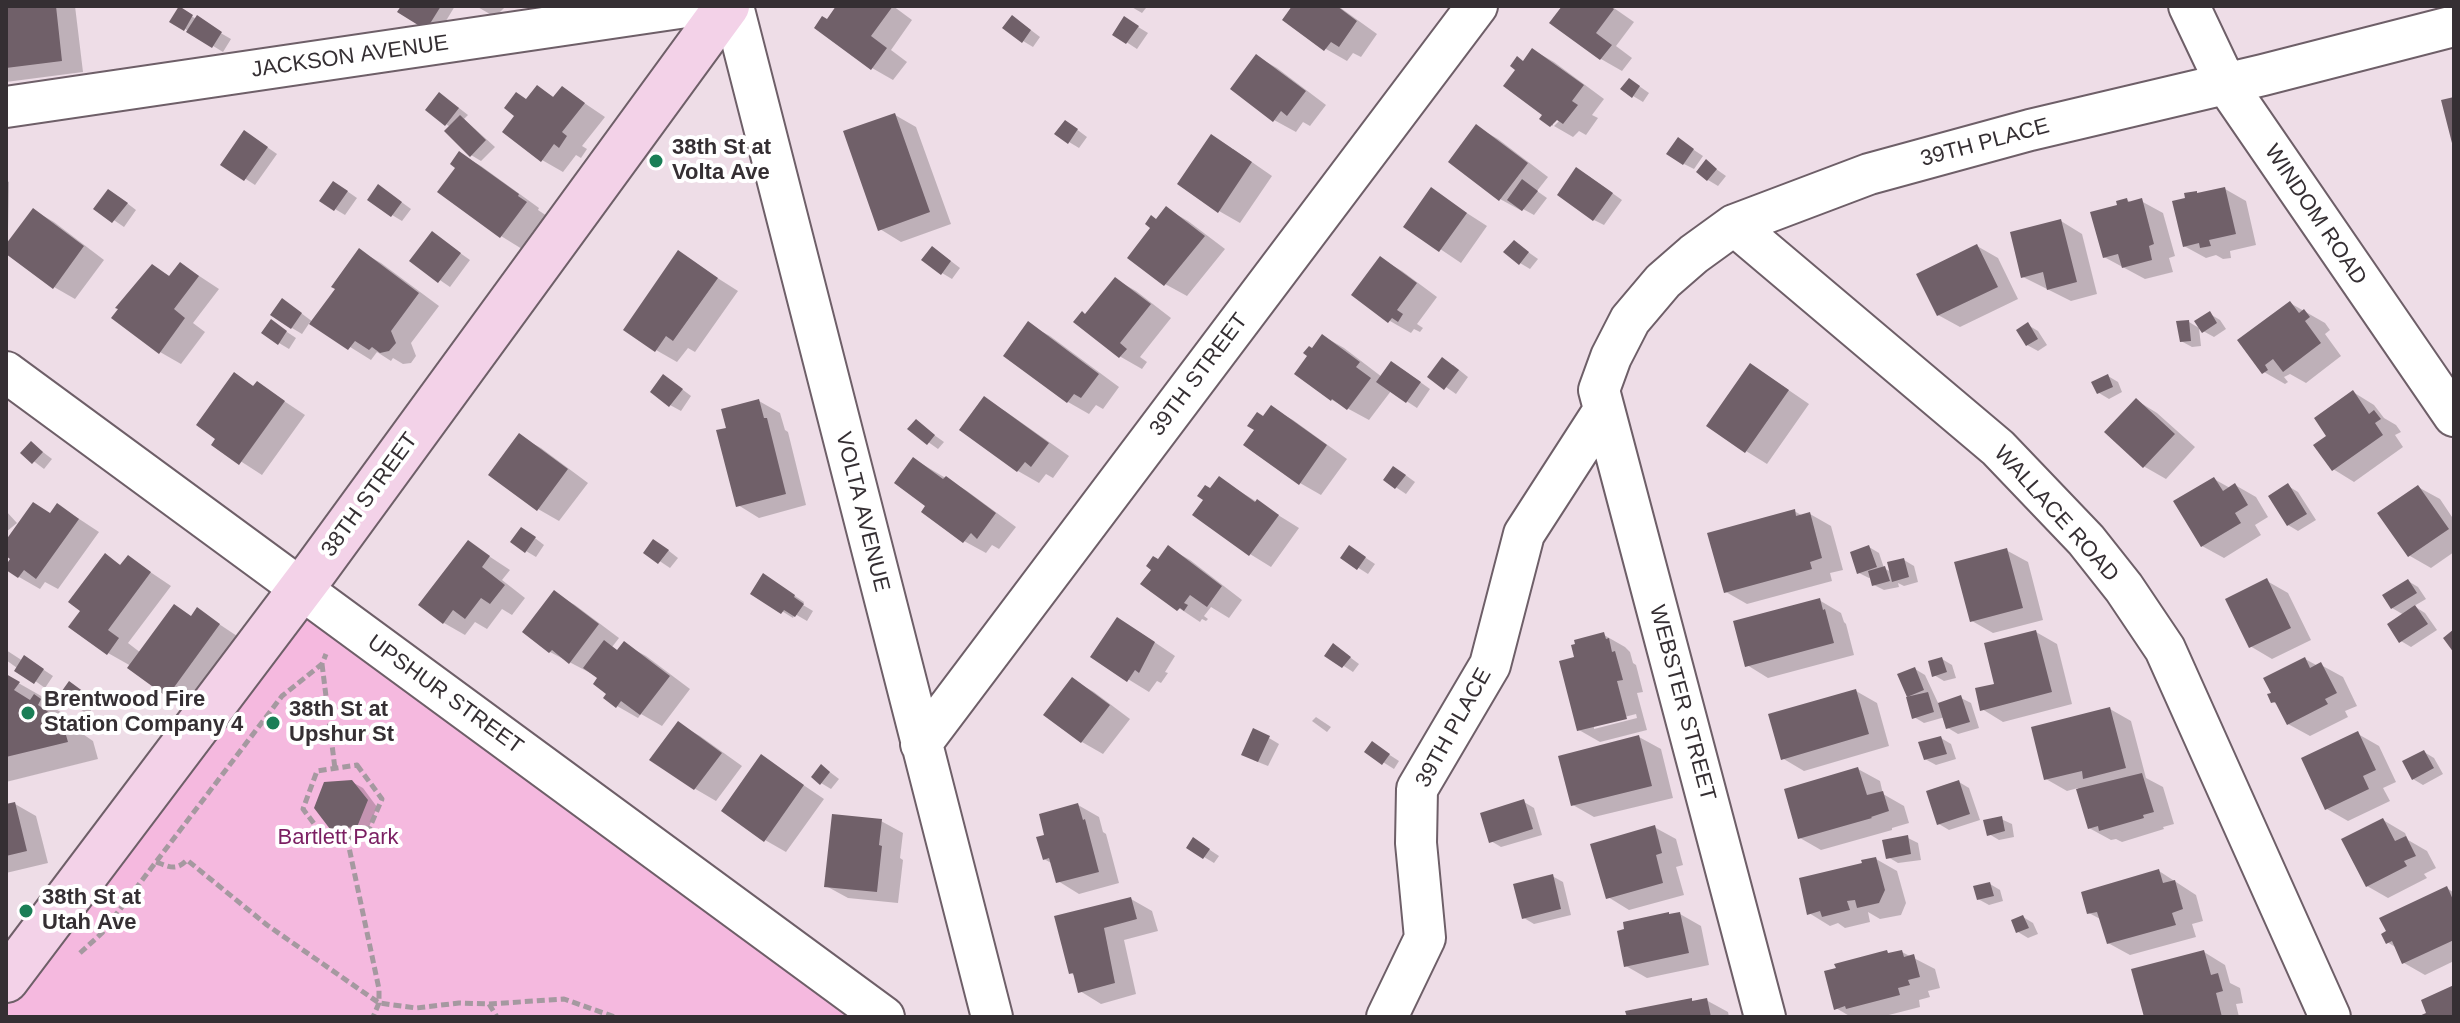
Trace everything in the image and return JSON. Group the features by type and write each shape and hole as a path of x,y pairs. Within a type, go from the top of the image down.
{"main road":[{"name":"38TH STREET","path":"6,980 301,589 730,6"}],"street":[{"name":"JACKSON AVENUE","path":"6,107 693,6"},
{"name":"VOLTA AVENUE","path":"730,6 992,1017"},
{"name":"39TH STREET","path":"921,744 1477,6"},
{"name":"WINDOM ROAD","path":"2189,6 2226,84 2454,416"},
{"name":"39TH PLACE","path":"1387,1017 1425,938 1416,843 1417,789 1490,665 1524,534 1601,400 1611,357 1630,320 1663,281 1734,225 1869,174 2030,130 2454,26"},
{"name":"WALLACE ROAD","path":"1734,225 1998,448 2086,540 2124,588 2165,649 2330,1017"},
{"name":"UPSHUR STREET","path":"6,372 884,1017"},
{"name":"WEBSTER STREET","path":"1601,400 1765,1017"}],"path":[{"path":"72,959 102,933 282,696 322,664 328,650 337,650"},
{"path":"322,664 335,769"},
{"path":"357,765 382,799 366,836 327,841 303,809 317,771 335,769 357,765"},
{"path":"347,838 379,989 379,1003 373,1017"},
{"path":"156,862 173,869 179,868 187,860 267,925 379,1003 416,1008 564,999 615,1017"},
{"path":"489,1004 497,1017"}],"green space":[{"name":"Bartlett Park","path":"301,589 884,1017 6,1017 6,980"}],"building":[{"path":"6,6 56,6 62,61 6,68"},
{"path":"179,6 193,15 184,31 169,22"},
{"path":"401,6 441,6 426,30 397,12"},
{"path":"836,6 893,6 871,36 887,48 871,70 814,28 822,16 827,19"},
{"path":"1292,6 1337,6 1357,21 1339,47 1331,42 1324,51 1282,20"},
{"path":"1562,6 1610,6 1614,9 1596,33 1612,45 1600,60 1549,23"},
{"path":"197,15 222,32 212,48 186,32"},
{"path":"1012,15 1031,30 1022,43 1002,28"},
{"path":"1124,16 1139,26 1126,44 1112,35"},
{"path":"1532,48 1584,85 1572,101 1578,105 1563,124 1557,120 1550,127 1539,119 1542,115 1503,86 1515,70 1510,66 1517,56 1523,61"},
{"path":"1256,54 1306,91 1287,116 1281,111 1273,122 1230,89"},
{"path":"1629,78 1640,86 1632,98 1620,89"},
{"path":"537,85 553,97 562,86 585,103 562,132 567,136 559,148 554,144 541,162 502,132 514,116 504,108 516,92 526,99"},
{"path":"439,92 459,108 445,126 425,110"},
{"path":"2454,97 2454,147 2453,147 2441,100"},
{"path":"895,113 930,212 878,231 843,131"},
{"path":"460,115 486,140 470,157 444,131"},
{"path":"1065,120 1078,129 1068,144 1054,134"},
{"path":"1476,124 1528,163 1499,201 1448,162"},
{"path":"244,130 268,147 244,181 220,165"},
{"path":"1211,134 1252,162 1218,213 1177,184"},
{"path":"1678,137 1694,149 1683,165 1666,154"},
{"path":"459,151 527,202 500,238 437,192 455,168 450,164"},
{"path":"1706,159 1717,169 1707,181 1696,172"},
{"path":"1576,167 1613,193 1593,221 1557,195"},
{"path":"1522,179 1538,191 1522,211 1507,200"},
{"path":"333,181 348,191 334,211 319,201"},
{"path":"378,184 402,202 391,217 367,200"},
{"path":"1431,187 1467,213 1439,252 1403,227"},
{"path":"2225,187 2236,234 2209,240 2211,246 2200,248 2199,243 2183,247 2172,201 2185,198 2184,193"},
{"path":"108,189 128,203 112,223 93,209"},
{"path":"2127,198 2128,202 2142,198 2154,244 2149,246 2152,260 2122,268 2118,254 2103,258 2090,212 2117,205 2116,201"},
{"path":"1166,206 1205,236 1164,286 1127,258 1150,228 1145,224 1151,215 1156,219"},
{"path":"33,208 84,246 53,289 6,254 6,244"},
{"path":"2061,219 2077,282 2047,290 2043,272 2021,278 2010,232"},
{"path":"432,231 461,253 438,283 409,261"},
{"path":"1514,240 1529,252 1519,265 1503,252"},
{"path":"1977,244 1998,287 1937,316 1916,274"},
{"path":"932,246 951,261 941,275 921,260"},
{"path":"359,248 419,293 391,331 396,343 389,351 380,353 372,347 369,350 355,341 348,350 309,324 335,289 331,287"},
{"path":"678,250 718,278 673,341 666,336 655,352 623,330"},
{"path":"1380,256 1417,283 1397,310 1403,314 1398,322 1392,318 1388,323 1351,295"},
{"path":"180,262 199,276 174,309 185,318 159,354 111,318 118,309 115,308 152,264 169,276"},
{"path":"1115,277 1151,304 1120,343 1127,349 1119,358 1073,322 1082,311 1085,314"},
{"path":"282,298 302,313 291,329 270,315"},
{"path":"2290,301 2299,313 2304,309 2310,317 2305,321 2321,343 2283,372 2273,359 2265,365 2268,370 2262,374 2237,340"},
{"path":"2210,311 2217,323 2202,333 2194,321"},
{"path":"271,319 287,331 278,345 261,333"},
{"path":"2189,320 2191,341 2180,342 2176,321"},
{"path":"1028,321 1099,374 1081,398 1074,394 1067,403 1003,356"},
{"path":"2028,322 2038,339 2026,346 2016,330"},
{"path":"1322,334 1360,362 1356,367 1371,378 1347,410 1294,374 1307,356 1303,353 1309,346 1312,348"},
{"path":"1442,357 1459,370 1444,390 1427,377"},
{"path":"1391,361 1421,382 1406,403 1376,382"},
{"path":"1750,363 1789,390 1745,453 1706,426"},
{"path":"234,372 253,386 257,381 285,401 239,465 211,445 215,439 196,425"},
{"path":"663,374 683,389 669,407 650,392"},
{"path":"2108,374 2113,387 2097,394 2091,382"},
{"path":"2353,390 2369,414 2374,410 2381,419 2375,423 2383,435 2332,471 2313,445 2326,436 2314,418"},
{"path":"984,396 1049,443 1031,467 1025,462 1017,472 959,430"},
{"path":"2136,398 2175,434 2143,468 2104,432"},
{"path":"759,399 764,418 767,418 786,494 736,507 716,430 726,428 721,409"},
{"path":"1271,405 1327,445 1299,485 1243,445 1254,430 1247,426 1257,412 1263,416"},
{"path":"916,419 935,435 927,445 907,429"},
{"path":"519,433 568,469 537,511 488,475"},
{"path":"31,441 43,452 32,464 20,453"},
{"path":"913,457 943,479 946,476 996,513 977,539 971,533 963,543 921,512 925,506 894,483"},
{"path":"1393,466 1406,475 1395,489 1383,480"},
{"path":"1219,476 1279,515 1249,556 1192,515 1203,500 1197,496 1205,485 1210,488"},
{"path":"2214,477 2223,491 2235,483 2248,505 2235,513 2241,523 2201,547 2173,501"},
{"path":"2288,483 2307,514 2287,526 2268,496"},
{"path":"2418,485 2449,529 2408,557 2377,513"},
{"path":"33,502 50,513 57,503 79,519 36,579 24,570 18,578 6,570 10,559 6,556 6,540"},
{"path":"1795,509 1796,516 1810,512 1822,558 1810,562 1812,569 1724,593 1707,533"},
{"path":"521,527 536,537 525,553 510,542"},
{"path":"653,539 669,550 658,564 643,553"},
{"path":"468,540 490,556 482,567 505,585 490,604 481,598 465,619 453,610 443,624 418,605"},
{"path":"1168,545 1222,586 1207,607 1190,595 1184,603 1188,605 1184,611 1180,608 1177,611 1140,584 1151,570 1146,566 1153,556 1158,559"},
{"path":"1349,545 1366,557 1357,570 1340,558"},
{"path":"1869,545 1877,567 1857,574 1850,552"},
{"path":"2007,548 2023,608 1970,622 1954,562"},
{"path":"105,553 120,565 128,555 151,572 108,630 119,638 107,655 68,627 80,611 68,602"},
{"path":"1904,558 1909,577 1892,582 1887,562"},
{"path":"1885,566 1890,581 1872,586 1868,571"},
{"path":"763,573 804,604 795,617 784,610 781,614 750,594"},
{"path":"2267,578 2291,628 2249,648 2225,599"},
{"path":"2408,579 2417,593 2391,609 2382,595"},
{"path":"554,590 599,624 569,664 522,632"},
{"path":"1820,598 1834,643 1745,667 1733,621"},
{"path":"174,604 191,616 197,607 220,624 167,697 127,668"},
{"path":"2415,605 2428,624 2399,643 2387,624"},
{"path":"1117,617 1155,642 1139,673 1135,670 1127,682 1090,657"},
{"path":"2454,629 2454,653 2443,638"},
{"path":"2036,630 2052,692 1980,711 1975,688 1994,684 1984,643"},
{"path":"1604,632 1606,639 1609,638 1612,652 1615,651 1623,680 1617,681 1627,719 1577,731 1559,661 1574,657 1571,645 1575,644 1574,640"},
{"path":"604,640 617,650 624,641 670,676 640,715 621,701 616,708 603,698 606,694 593,684 597,678 583,668"},
{"path":"1333,643 1351,657 1342,668 1324,656"},
{"path":"24,655 44,669 34,684 14,671"},
{"path":"1942,657 1947,672 1932,677 1928,661"},
{"path":"2305,657 2310,668 2321,662 2337,693 2325,699 2328,704 2287,725 2275,702 2271,703 2267,694 2271,693 2263,678"},
{"path":"1915,667 1924,690 1907,697 1897,674"},
{"name":"Brentwood Fire Station Company 4","path":"6,674 20,682 14,690 30,700 34,694 41,699 38,705 62,721 68,742 6,757"},
{"path":"1072,677 1110,705 1081,743 1043,715"},
{"path":"69,681 88,695 77,709 59,695"},
{"path":"1856,689 1869,734 1781,760 1768,714"},
{"path":"1928,692 1934,712 1912,719 1906,697"},
{"path":"1961,695 1970,722 1946,729 1938,703"},
{"path":"2110,707 2126,768 2083,779 2082,771 2044,780 2031,727"},
{"path":"678,721 722,753 694,790 649,760"},
{"path":"1253,728 1270,736 1258,762 1241,755"},
{"path":"2358,731 2376,770 2363,776 2369,789 2325,810 2301,758"},
{"path":"1639,735 1652,786 1571,806 1558,756"},
{"path":"1941,736 1947,754 1924,760 1918,742"},
{"path":"1372,741 1390,754 1382,765 1364,752"},
{"path":"2424,750 2434,768 2412,780 2402,761"},
{"path":"761,754 804,785 764,842 721,811"},
{"path":"821,764 830,772 820,785 811,777"},
{"path":"1858,767 1867,795 1883,791 1889,811 1798,839 1784,789"},
{"path":"2142,773 2154,812 2143,815 2144,818 2099,831 2098,826 2088,829 2076,789"},
{"path":"352,780 368,800 357,827 330,829 314,808 324,782"},
{"path":"1959,780 1970,814 1937,825 1926,791"},
{"path":"1524,799 1533,829 1489,843 1480,813"},
{"path":"15,802 27,851 6,856 6,804"},
{"path":"1078,803 1099,872 1056,883 1049,858 1043,860 1036,837 1044,835 1039,814"},
{"path":"832,814 882,819 877,892 824,887"},
{"path":"2002,816 2005,831 1987,836 1983,820"},
{"path":"2383,818 2395,841 2406,836 2416,856 2404,861 2407,866 2366,887 2341,839"},
{"path":"1655,825 1662,853 1656,855 1663,883 1606,899 1590,844"},
{"path":"1908,835 1911,854 1886,859 1882,840"},
{"path":"1193,837 1210,849 1203,859 1186,848"},
{"path":"1876,857 1885,890 1879,903 1857,908 1855,900 1847,901 1850,910 1822,917 1820,911 1807,915 1799,878"},
{"path":"2159,869 2163,883 2175,880 2183,909 2172,913 2176,925 2107,944 2097,912 2087,914 2081,892"},
{"path":"1553,874 1561,909 1522,919 1513,884"},
{"path":"1990,882 1994,896 1977,900 1973,886"},
{"path":"2447,886 2454,902 2454,940 2402,964 2392,941 2386,944 2381,934 2386,931 2379,918"},
{"path":"1131,897 1137,919 1104,928 1115,983 1078,993 1073,973 1069,974 1054,916"},
{"path":"1680,912 1689,953 1624,967 1617,931 1624,929 1623,922"},
{"path":"2023,915 2029,928 2016,933 2011,920"},
{"path":"1887,950 1888,953 1902,950 1904,957 1914,954 1920,977 1908,980 1910,985 1898,988 1900,995 1834,1010 1824,971 1836,968 1834,964"},
{"path":"2204,950 2211,975 2218,973 2223,991 2216,993 2222,1017 2144,1017 2131,969"},
{"path":"2454,985 2454,1017 2417,1017 2426,1013 2421,1000"},
{"path":"1692,998 1692,1001 1707,998 1711,1017 1627,1017 1625,1011"}],"place":[{"name":"38th St at Volta Ave","path":"656,161"},
{"name":"Brentwood Fire Station Company 4","path":"28,713"},
{"name":"38th St at Upshur St","path":"273,723"},
{"name":"38th St at Utah Ave","path":"26,911"}]}
